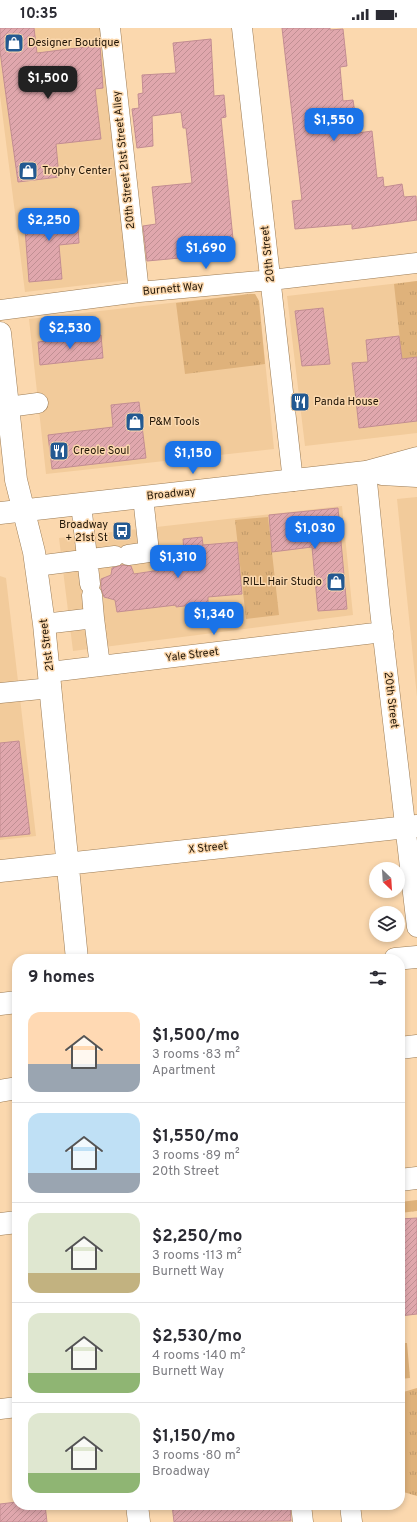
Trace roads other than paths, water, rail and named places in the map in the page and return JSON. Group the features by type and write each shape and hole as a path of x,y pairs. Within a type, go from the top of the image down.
{"main road":[{"name":"21st Street","path":"0,333 8,407 6,445 16,480 36,566 51,680 76,954"},
{"name":"Broadway","path":"0,512 366,472 417,458"},
{"name":"Broadway","path":"366,472 417,476"},
{"name":"X Street","path":"0,871 412,826"},
{"path":"405,958 417,956"},
{"path":"0,1004 12,1003"},
{"path":"405,1047 417,1046"},
{"path":"0,1089 12,1088"},
{"path":"405,1179 417,1178"},
{"path":"0,1224 12,1223"},
{"path":"138,1510 139,1522"}],"street":[{"name":"20th Street 21st Street Alley","path":"110,28 139,292"},
{"name":"20th Street","path":"242,28 293,481"},
{"name":"Burnett Way","path":"0,310 139,292 271,280 417,263"},
{"path":"8,407 38,403"},
{"name":"20th Street","path":"366,472 382,632 412,826 417,927"},
{"path":"36,566 149,552 143,497"},
{"path":"81,504 89,559 100,666"},
{"path":"44,624 94,618"},
{"name":"Yale Street","path":"0,693 100,666 382,632"},
{"path":"0,1408 12,1407"},
{"path":"302,1510 303,1522"},
{"path":"351,1510 352,1522"}],"place":[{"name":"Designer Boutique","path":"14,43"},
{"name":"Trophy Center","path":"28,171"},
{"name":"Panda House","path":"300,402"},
{"name":"P&M Tools","path":"135,422"},
{"name":"Creole Soul","path":"59,451"},
{"name":"Broadway + 21st St","path":"122,531"},
{"name":"RILL Hair Studio","path":"336,582"}]}
